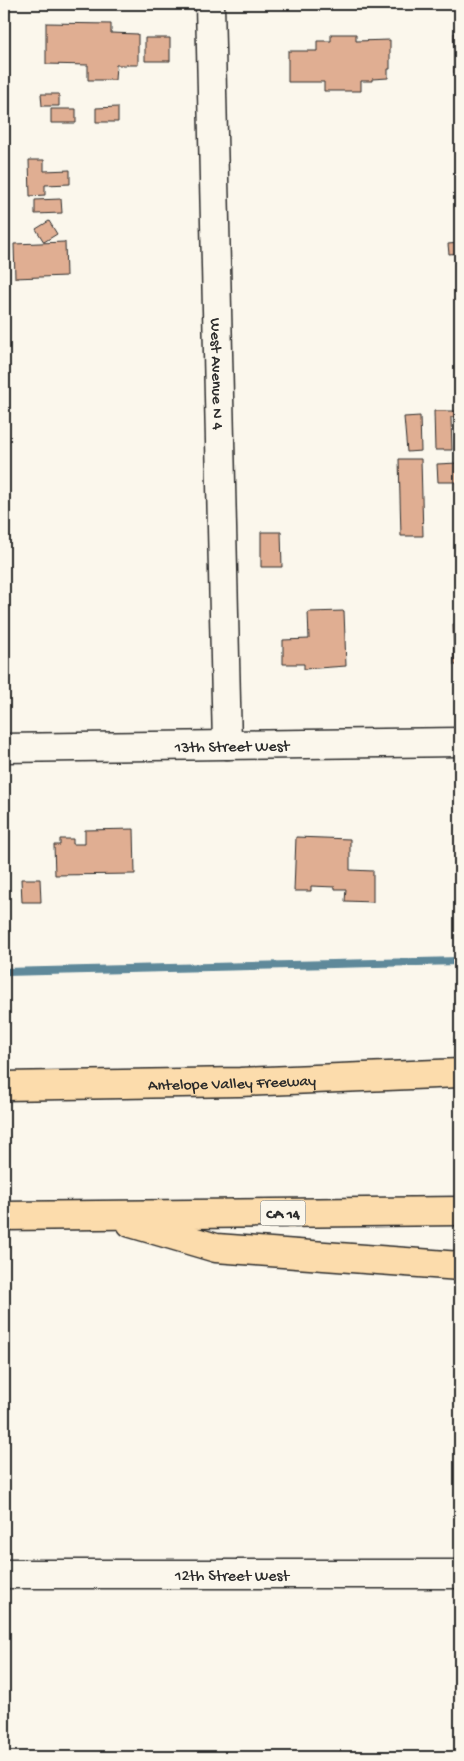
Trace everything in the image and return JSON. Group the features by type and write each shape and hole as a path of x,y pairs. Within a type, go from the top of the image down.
{"highway":[{"name":"Antelope Valley Freeway","path":"4,1086 240,1082 460,1073"},
{"name":"CA 14","path":"4,1216 460,1211"},
{"path":"105,1215 216,1248 460,1266"}],"street":[{"name":"West Avenue N 4","path":"210,4 227,745"},
{"name":"13th Street West","path":"4,748 460,742"},
{"name":"12th Street West","path":"4,1574 460,1574"}],"building":[{"path":"46,23 111,24 111,33 138,34 138,65 116,65 115,80 88,80 88,65 46,64"},
{"path":"454,33 460,33 460,73 454,73"},
{"path":"331,34 356,34 356,41 390,40 390,69 388,69 388,78 361,81 361,91 324,91 324,82 288,82 288,51 317,51 317,41 331,41"},
{"path":"145,38 170,38 170,61 145,61"},
{"path":"41,94 59,94 59,106 42,106"},
{"path":"118,107 118,122 96,122 96,108"},
{"path":"51,109 76,109 76,123 51,123"},
{"path":"29,160 44,160 44,171 70,170 70,184 45,185 45,195 30,196"},
{"path":"61,199 62,213 35,214 35,200"},
{"path":"49,221 57,234 44,242 36,229"},
{"path":"65,242 66,276 15,278 14,244"},
{"path":"460,243 460,253 449,254 448,244"},
{"path":"434,411 456,411 456,417 451,417 452,450 435,450"},
{"path":"420,416 421,451 407,452 404,417"},
{"path":"399,459 421,459 423,536 401,536"},
{"path":"458,463 459,482 438,482 437,464"},
{"path":"261,532 281,532 282,567 261,567"},
{"path":"344,611 346,666 304,669 304,664 283,664 283,640 309,639 308,612"},
{"path":"453,624 460,624 460,665 454,665"},
{"path":"134,829 135,874 55,875 54,845 60,845 60,839 73,839 73,844 85,844 85,830"},
{"path":"296,837 350,839 350,870 373,871 373,902 345,901 346,889 335,889 335,887 311,886 311,891 294,891"},
{"path":"21,879 40,879 41,902 22,902"}],"waterway":[{"path":"4,972 460,961"}]}
